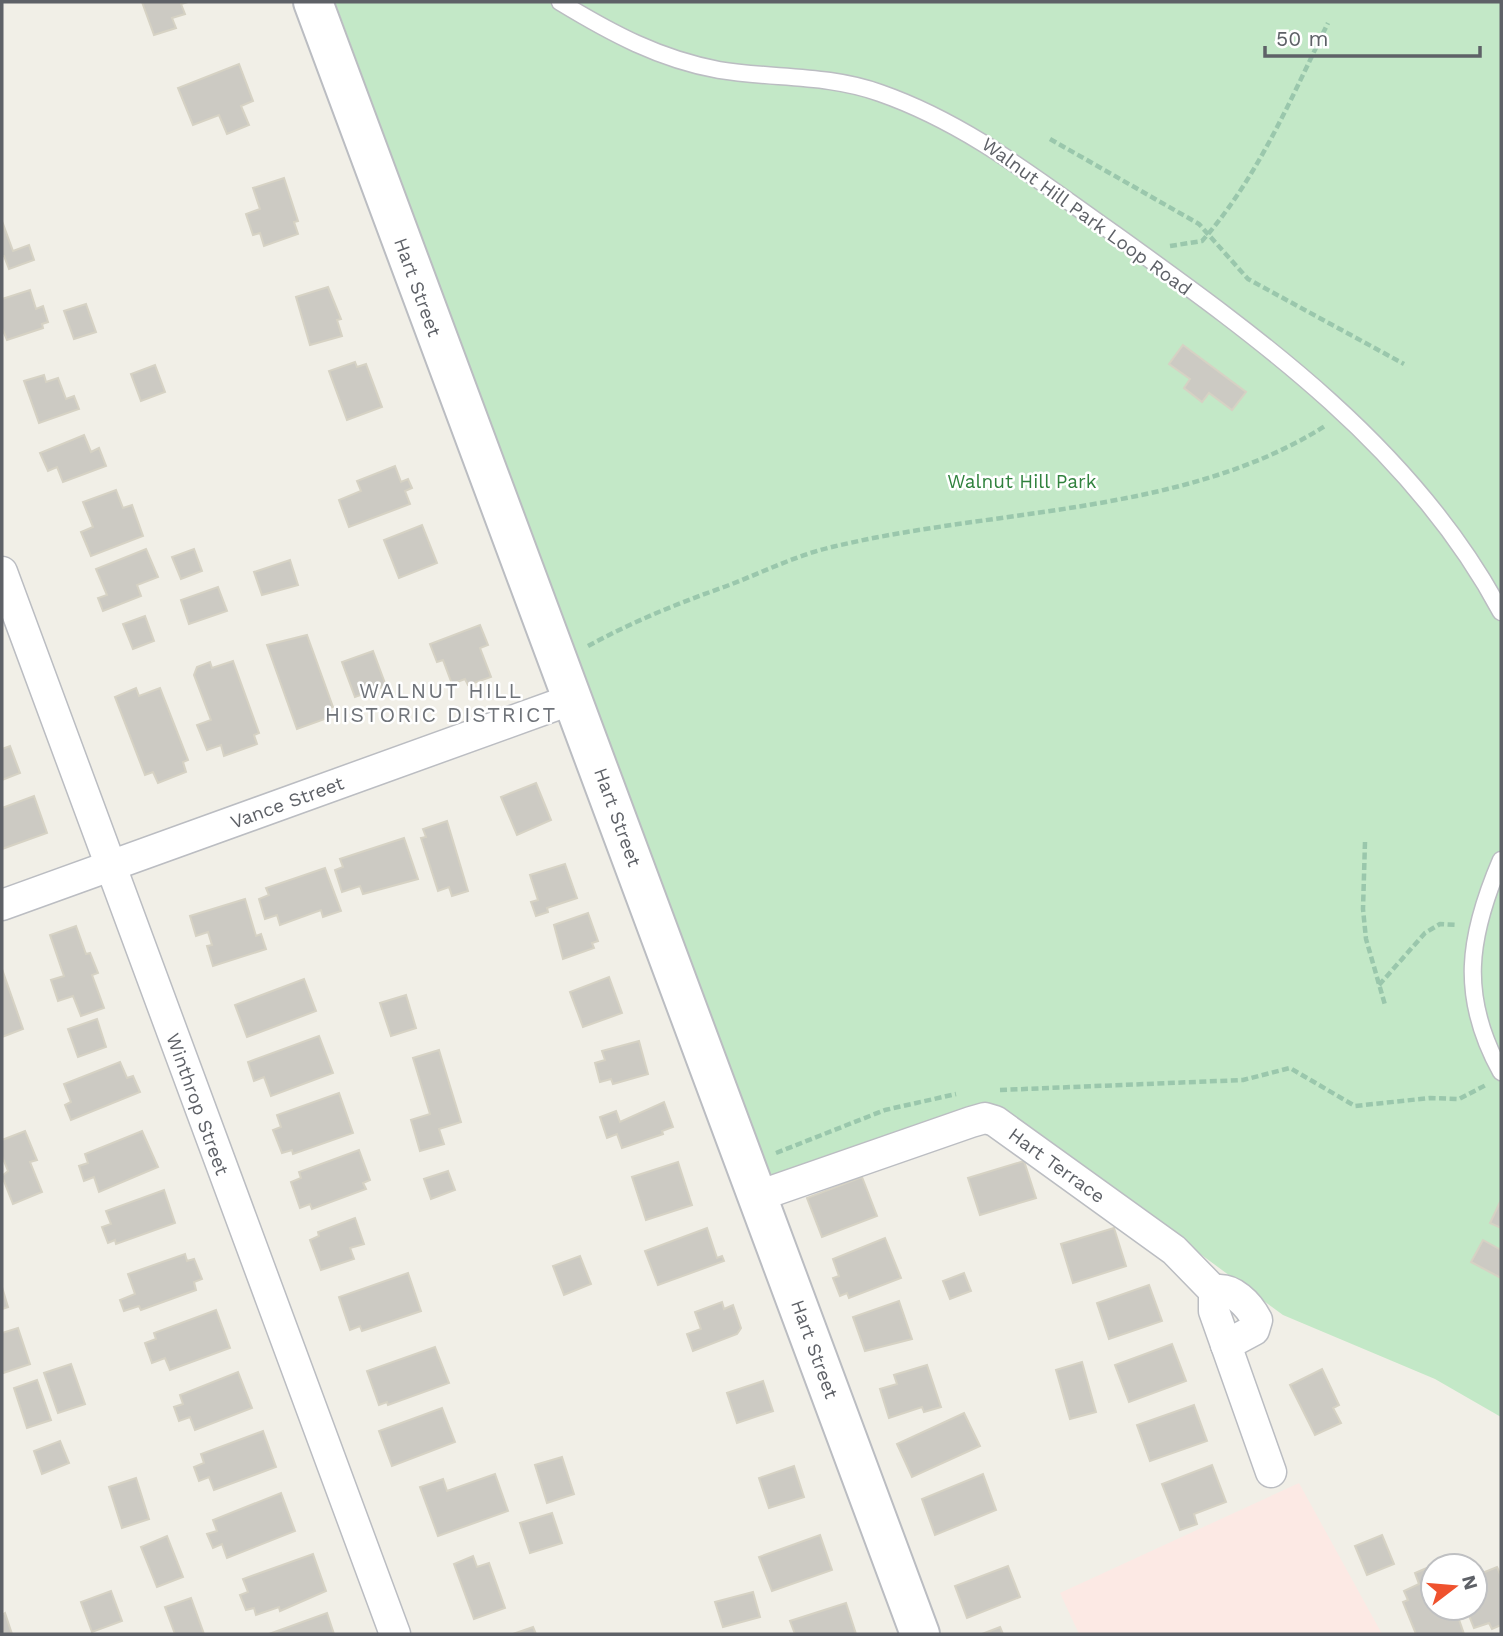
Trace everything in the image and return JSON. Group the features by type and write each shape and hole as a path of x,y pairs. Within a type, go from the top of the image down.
{"street":[{"name":"Hart Street","path":"313,2 557,658 770,1192 920,1634"},
{"name":"Winthrop Street","path":"2,572 395,1634"},
{"name":"Vance Street","path":"2,905 573,699"},
{"name":"Hart Terrace","path":"770,1192 971,1122 992,1119 1174,1251 1214,1291 1214,1311 1272,1472"}],"lane":[{"name":"Walnut Hill Park Loop Road","path":"560,2 627,41 668,58 732,71 827,79 877,92 923,109 990,146 1138,251 1276,355 1342,412 1434,508 1466,552 1501,612"},
{"path":"1496,1077 1474,996 1472,956 1476,927 1501,860"}],"path":[{"path":"1138,251 1202,241 1232,207 1278,125 1328,23"},
{"path":"1050,139 1182,213 1208,235 1248,279 1404,364"},
{"path":"557,658 684,600 829,548 1173,489 1213,478 1302,440 1342,412"},
{"path":"1365,842 1363,909 1366,939 1385,1005"},
{"path":"1379,985 1425,933 1440,924 1476,927"},
{"path":"996,1090 1243,1080 1290,1068 1355,1105 1430,1098 1459,1099 1471,1096 1496,1077"},
{"path":"770,1192 769,1156 885,1110 933,1097 962,1093"}],"shaded area":[{"path":"1299,1483 1382,1634 1079,1634 1060,1593"}],"green space":[{"name":"Walnut Hill Park","path":"335,2 1501,2 1501,1417 1435,1379 1283,1315 1005,1110 769,1177"}],"building":[{"path":"142,2 188,2 181,4 185,14 172,18 176,28 154,35"},
{"path":"239,64 253,101 241,106 249,125 227,134 219,115 193,125 178,88"},
{"path":"284,178 298,221 294,222 298,234 264,246 260,233 253,235 246,214 260,209 253,188"},
{"path":"2,221 13,251 29,245 34,260 9,269 2,256"},
{"path":"328,287 341,319 337,320 342,336 310,345 296,297"},
{"path":"30,290 36,309 43,306 48,322 42,324 43,328 7,340 2,328 2,299"},
{"path":"86,304 96,332 74,339 64,311"},
{"path":"1183,345 1246,392 1232,410 1209,393 1202,402 1184,388 1190,379 1169,364"},
{"path":"355,362 357,367 366,364 382,407 347,420 329,371"},
{"path":"155,365 165,392 141,401 131,374"},
{"path":"44,375 46,382 58,378 66,399 74,396 79,409 39,423 24,381"},
{"path":"84,435 91,452 99,448 106,466 63,482 57,467 48,471 40,453"},
{"path":"395,466 401,482 408,479 412,488 405,491 410,504 349,527 339,500 361,491 357,481"},
{"path":"116,490 123,508 132,505 143,536 91,556 81,532 93,527 83,502"},
{"path":"422,525 437,563 399,578 384,540"},
{"path":"146,549 158,577 137,585 141,596 103,611 98,598 107,595 96,569"},
{"path":"194,549 202,571 181,579 172,557"},
{"path":"290,560 298,585 262,595 254,572"},
{"path":"218,587 227,611 189,624 181,600"},
{"path":"145,616 154,641 133,649 123,624"},
{"path":"480,625 488,645 480,648 491,677 468,685 465,679 452,684 443,660 437,662 430,644"},
{"path":"307,635 333,707 329,708 333,716 297,729 267,645"},
{"path":"373,651 386,686 355,697 342,662"},
{"path":"233,661 259,733 254,735 257,744 224,756 221,745 207,750 197,725 211,720 194,675 197,667 210,662 212,668"},
{"path":"136,688 139,696 160,688 188,760 183,762 186,772 158,783 153,772 145,775 115,697"},
{"path":"10,746 20,773 2,780 2,749"},
{"path":"536,783 551,820 517,835 501,797"},
{"path":"34,796 47,833 2,849 2,808"},
{"path":"447,821 468,891 452,896 449,887 438,891 421,838 426,837 423,829"},
{"path":"404,838 418,879 363,894 360,886 342,892 335,870 343,867 340,859"},
{"path":"565,864 577,898 547,908 548,912 536,916 531,902 538,900 530,875"},
{"path":"325,868 341,911 323,917 321,910 280,925 277,915 265,919 259,899 269,895 266,888"},
{"path":"245,899 256,936 261,934 266,949 213,966 207,946 212,945 208,932 196,936 190,916"},
{"path":"588,913 598,941 592,943 594,948 563,959 554,925"},
{"path":"76,926 86,954 90,953 98,973 92,975 104,1008 81,1016 73,996 58,1001 51,980 64,976 50,935"},
{"path":"2,969 23,1029 2,1037"},
{"path":"609,977 622,1013 583,1027 570,992"},
{"path":"304,979 316,1011 247,1037 235,1005"},
{"path":"406,995 416,1028 391,1036 380,1003"},
{"path":"97,1019 106,1047 78,1057 68,1029"},
{"path":"319,1036 333,1073 271,1096 264,1077 254,1081 248,1062"},
{"path":"639,1041 648,1074 613,1084 611,1079 600,1082 595,1063 605,1060 602,1051"},
{"path":"439,1050 461,1122 439,1129 444,1144 420,1151 411,1120 430,1114 413,1058"},
{"path":"120,1062 127,1078 133,1076 140,1092 71,1120 65,1105 71,1102 64,1084"},
{"path":"339,1093 353,1133 293,1154 292,1150 282,1153 273,1130 281,1127 277,1115"},
{"path":"664,1102 673,1127 662,1131 663,1134 622,1148 617,1134 607,1138 600,1117 616,1111 620,1122"},
{"path":"25,1131 37,1160 30,1162 42,1192 13,1204 2,1176 8,1171 2,1156 2,1140"},
{"path":"142,1131 158,1167 99,1192 94,1177 84,1181 79,1166 88,1163 85,1154"},
{"path":"359,1150 370,1180 363,1183 366,1189 312,1209 310,1204 300,1208 291,1182 301,1178 299,1172"},
{"path":"1024,1161 1036,1198 980,1215 968,1178"},
{"path":"678,1162 692,1205 646,1220 632,1177"},
{"path":"448,1171 455,1190 431,1199 424,1179"},
{"path":"862,1177 877,1216 822,1237 807,1198"},
{"path":"164,1190 175,1223 116,1244 115,1240 108,1243 102,1227 111,1224 106,1211"},
{"path":"1501,1200 1501,1228 1490,1223"},
{"path":"355,1218 364,1244 350,1248 354,1259 321,1270 310,1240 319,1236 318,1232"},
{"path":"707,1228 717,1258 722,1256 724,1261 658,1285 645,1251"},
{"path":"1114,1228 1126,1266 1073,1283 1061,1244"},
{"path":"885,1238 901,1278 849,1298 847,1293 840,1296 833,1278 839,1276 833,1259"},
{"path":"1483,1240 1501,1250 1501,1278 1471,1262"},
{"path":"185,1254 187,1261 194,1259 202,1279 194,1282 196,1290 141,1310 139,1306 124,1311 120,1300 135,1294 128,1274"},
{"path":"580,1256 591,1284 564,1295 553,1266"},
{"path":"408,1273 421,1311 362,1331 360,1326 350,1330 339,1297"},
{"path":"964,1273 971,1291 950,1299 943,1281"},
{"path":"1149,1285 1162,1321 1109,1339 1097,1303"},
{"path":"2,1287 8,1307 2,1309"},
{"path":"899,1301 912,1339 865,1351 853,1317"},
{"path":"722,1302 724,1309 733,1305 741,1328 737,1334 693,1351 687,1334 701,1329 695,1312"},
{"path":"216,1310 230,1348 170,1370 165,1358 152,1363 145,1343 156,1339 154,1333"},
{"path":"18,1328 30,1364 3,1373 2,1333"},
{"path":"1172,1344 1186,1381 1129,1402 1115,1365"},
{"path":"435,1347 449,1383 388,1405 387,1402 379,1405 367,1371"},
{"path":"1082,1362 1096,1412 1070,1419 1056,1370"},
{"path":"71,1364 85,1404 58,1413 44,1373"},
{"path":"927,1365 941,1407 924,1412 922,1407 889,1418 880,1389 897,1384 894,1375"},
{"path":"1322,1369 1339,1405 1333,1408 1341,1423 1315,1435 1290,1385"},
{"path":"238,1372 252,1408 195,1430 190,1417 179,1421 174,1407 183,1404 180,1395"},
{"path":"37,1380 51,1420 27,1428 14,1388"},
{"path":"763,1381 773,1411 737,1423 727,1393"},
{"path":"1194,1405 1207,1441 1150,1461 1137,1425"},
{"path":"442,1408 455,1442 392,1466 379,1431"},
{"path":"964,1413 980,1446 912,1477 897,1444"},
{"path":"263,1431 276,1467 214,1490 209,1477 199,1481 194,1467 204,1463 201,1454"},
{"path":"60,1441 69,1463 42,1474 34,1451"},
{"path":"562,1457 574,1494 547,1503 535,1465"},
{"path":"1212,1465 1226,1502 1194,1514 1197,1524 1180,1530 1162,1484"},
{"path":"794,1466 804,1497 769,1508 759,1478"},
{"path":"495,1474 508,1511 438,1536 420,1487 443,1479 447,1491"},
{"path":"983,1474 996,1510 935,1535 922,1499"},
{"path":"136,1478 149,1519 122,1528 109,1487"},
{"path":"281,1493 295,1531 227,1558 222,1544 213,1548 207,1534 217,1531 213,1520"},
{"path":"552,1513 562,1543 530,1553 520,1523"},
{"path":"820,1535 832,1570 772,1591 759,1557"},
{"path":"1382,1535 1394,1564 1367,1575 1355,1546"},
{"path":"167,1536 183,1577 157,1587 141,1547"},
{"path":"313,1554 326,1591 280,1611 279,1607 256,1615 254,1608 246,1610 240,1595 248,1592 243,1579"},
{"path":"473,1556 477,1567 489,1563 505,1608 474,1619 454,1564"},
{"path":"1008,1566 1020,1597 967,1618 955,1586"},
{"path":"1497,1567 1501,1576 1501,1625 1492,1629 1489,1623 1474,1628 1472,1622 1489,1622 1489,1570"},
{"path":"1419,1584 1419,1622 1460,1622 1464,1634 1416,1634 1403,1602 1408,1600 1404,1591"},
{"path":"111,1591 122,1621 92,1632 81,1602"},
{"path":"753,1592 760,1617 723,1627 715,1602"},
{"path":"191,1598 204,1634 175,1634 165,1607"},
{"path":"846,1603 856,1634 795,1634 790,1621"},
{"path":"5,1613 12,1634 2,1634 2,1615"},
{"path":"327,1613 334,1634 269,1634"},
{"path":"533,1627 536,1634 513,1634"},
{"path":"1000,1627 1003,1634 982,1634"}],"district":[{"name":"WALNUT HILL HISTORIC DISTRICT","path":"441,703"}]}
